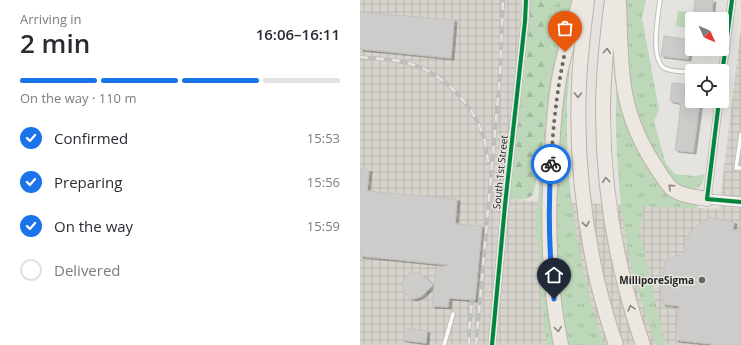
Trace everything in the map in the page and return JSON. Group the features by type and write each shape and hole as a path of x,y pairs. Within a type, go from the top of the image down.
{"highway":[{"path":"561,345 552,275 549,230 553,127 559,81 565,52 580,0"},
{"path":"587,0 579,84 578,128 580,172 592,259 603,303 616,345"},
{"path":"612,0 605,69 603,112 604,155 607,189 614,239 635,323 643,345"},
{"path":"618,0 623,79 629,111 642,141 654,164 666,182 673,189 688,196 707,199"}],"street":[{"name":"South 1st Street","path":"492,345 526,0"},
{"path":"723,64 732,0"},
{"path":"718,108 707,199 741,202"}],"lane":[{"path":"660,0 656,52 659,61 661,65 668,70 685,71"},
{"path":"741,134 736,168 741,168"},
{"path":"444,345 453,314"}],"shaded area":[{"path":"360,0 521,0 520,29 502,197 510,200 719,209 741,28 741,345 360,345"}],"green space":[{"path":"530,0 556,0 549,19 552,43 549,62 541,160 533,195 526,199 510,200 529,28"},
{"path":"556,0 571,0 556,81 556,345 547,345 544,327 536,224 539,189 538,172 541,160 549,62 552,43 549,19"},
{"path":"626,0 646,0 642,18 659,110 654,121 666,164 675,174 694,176 705,174 702,184 696,189 679,189 653,157 629,94 625,10"},
{"path":"678,11 690,12 685,12 685,28 676,26"},
{"path":"570,56 567,100 567,139 568,168 574,222 592,307 604,345 565,345 560,307 554,225 561,102"},
{"path":"618,60 646,158 697,202 698,206 698,209 643,206 640,232 665,345 656,345 637,287 625,231 618,175 616,117"}],"building":[{"path":"695,0 713,0 712,12 694,12"},
{"path":"360,12 454,20 451,58 360,49"},
{"path":"664,36 685,39 685,56 688,56 688,59 661,56"},
{"path":"672,83 685,84 685,108 699,108 693,152 675,150 681,103 670,101"},
{"path":"360,169 369,170 367,191 457,199 455,224 482,226 475,300 449,298 448,307 432,306 436,268 450,265 360,256"},
{"name":"MilliporeSigma","path":"708,217 734,222 733,230 741,231 741,345 712,345 713,344 675,340 679,306 662,304 663,299 660,299 665,260 668,258 674,259 675,255 683,256 685,239 689,240 690,231 707,220"},
{"path":"416,272 422,275 433,285 422,296 414,299 410,298 403,292 402,284 403,279 406,276 410,273"},
{"path":"404,328 427,331 426,343 403,340"}],"railway":[{"path":"476,345 500,75 503,0"},
{"path":"360,57 394,60 408,63 426,70 448,84 466,104 479,126 485,141 488,163"},
{"path":"469,345 472,300"}],"cycle path":[{"path":"492,345 526,0"},
{"path":"723,64 732,0"},
{"path":"718,108 707,199 741,202"}],"way so far":[{"path":"551,164 553,127 559,81 565,52"}],"place":[{"name":"MilliporeSigma","path":"702,280"}],"route":[{"path":"551,164 549,230 554,299"}]}
